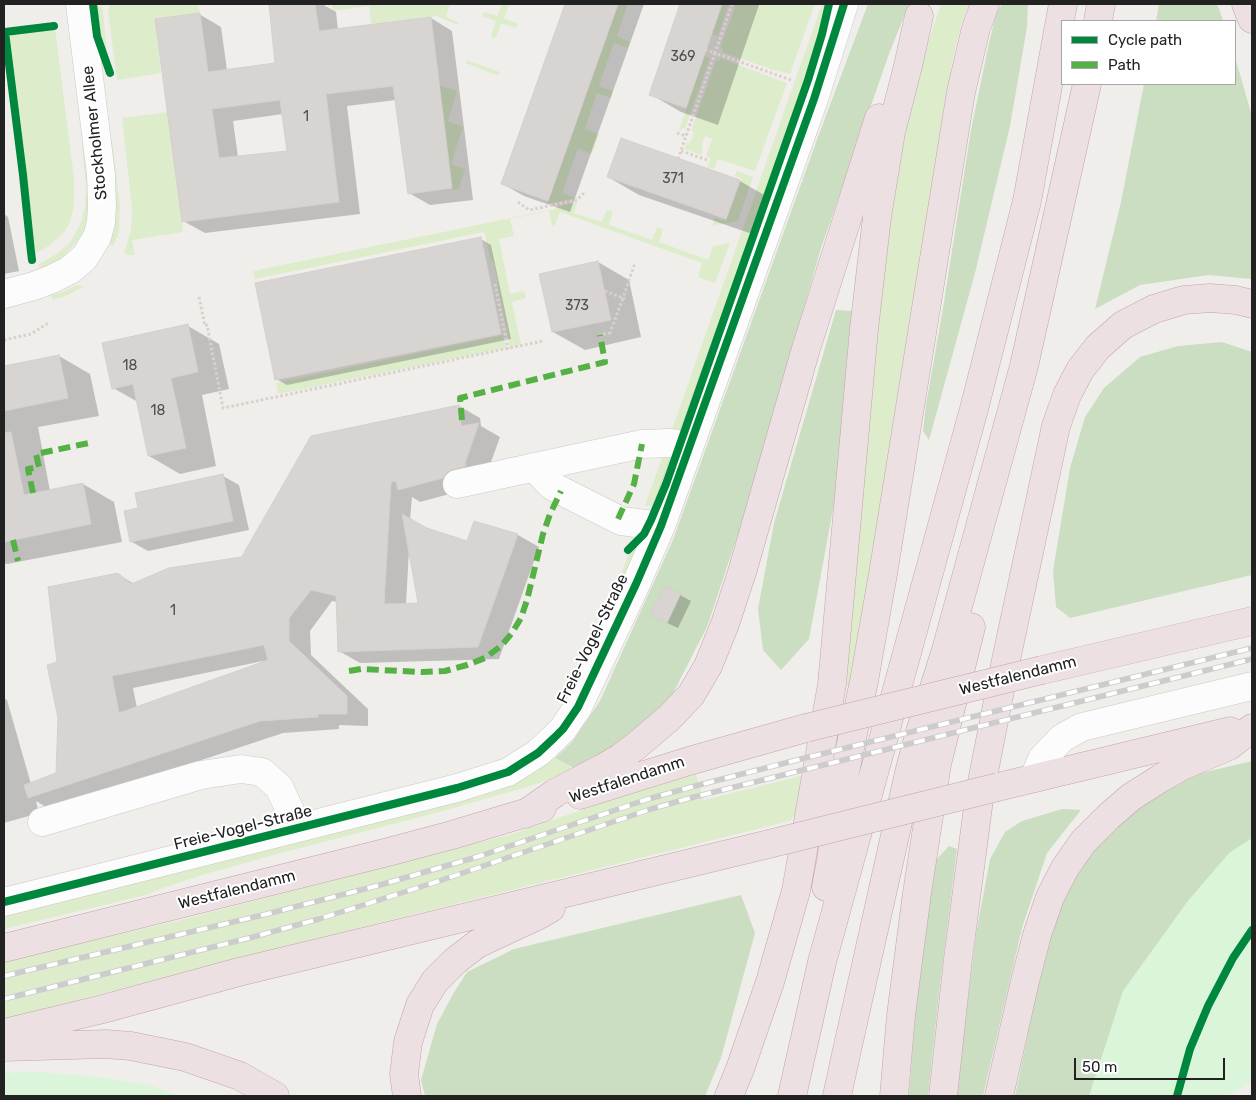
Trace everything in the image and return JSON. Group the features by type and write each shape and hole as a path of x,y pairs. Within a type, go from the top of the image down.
{"highway":[{"path":"792,1096 822,962 971,418 1025,211 1064,4"},
{"path":"1098,20 1101,4"},
{"path":"1246,4 1252,20"},
{"path":"822,962 818,926 831,861 839,801 864,680 881,584 962,92 974,35 984,6"},
{"path":"525,814 555,793 603,768 636,746 669,718 691,695 708,666 725,624 743,569 805,352 890,82 922,10"},
{"path":"729,1096 770,982 796,891 832,684 862,348 877,217 891,132 922,10"},
{"path":"837,1096 909,773 946,650 1024,366 1087,85"},
{"path":"943,1096 958,959 980,792 1056,426 1066,395 1080,370 1098,347 1123,325 1154,308 1184,300 1210,298 1236,300 1252,304"},
{"path":"894,1096 917,893 937,764 973,619 976,542"},
{"path":"1205,632 1252,608"},
{"name":"Westfalendamm","path":"4,948 383,854 525,814 597,789 788,733 1042,670 1252,621"},
{"path":"4,1033 103,1009 239,972 1252,727"},
{"path":"999,1096 1025,980 1040,927 1050,896 1065,868 1083,842 1130,797 1182,766 1229,746 1252,727"},
{"path":"407,1096 404,1074 408,1042 420,1005 435,981 455,961 477,944 541,914 577,891"},
{"path":"4,1047 106,1044 131,1046 185,1057 240,1076 275,1096"}],"street":[{"name":"Stockholmer Allee","path":"4,294 34,286 70,270 84,258 97,237 99,230 102,205 101,175 80,4"},
{"name":"Freie-Vogel-Straße","path":"4,902 499,776 538,754 554,738 578,706 636,584 661,526 814,99 844,4"},
{"path":"457,484 642,444 670,443 690,445"},
{"path":"534,468 552,486 621,521 661,526"},
{"path":"1025,781 1062,738 1082,727 1252,686"},
{"path":"42,822 201,776 241,769 262,772 279,787 298,828"}],"path":[{"path":"678,159 732,4"},
{"path":"706,50 792,80"},
{"path":"677,133 686,136"},
{"path":"681,151 707,160"},
{"path":"518,202 528,210 577,200 585,192"},
{"path":"603,334 612,333 635,262"},
{"path":"495,284 508,348"},
{"path":"605,292 624,299"},
{"path":"199,297 205,326 207,325 224,408 544,341"},
{"path":"4,340 31,334 50,322"}],"green space":[{"path":"110,4 198,4 200,13 155,19 161,73 117,80 108,11"},
{"path":"332,4 450,4 446,17 459,23 458,25 437,16 371,24 369,6 333,11"},
{"path":"502,4 509,4 504,18 518,25 515,28 501,23 496,38 492,38 496,21 482,16 485,12 497,16"},
{"path":"618,4 628,4 617,36 630,42 628,48 614,43 599,86 613,91 611,98 597,93 585,129 599,134 592,154 578,149 562,193 576,198 547,204"},
{"path":"722,4 729,4 718,36 712,34"},
{"path":"736,4 815,4 790,74 722,52 723,49 720,48"},
{"path":"822,4 827,4 822,28 798,100 655,505 645,506"},
{"path":"868,4 909,4 889,54 821,248 749,501 707,627 668,703 630,743 576,769 555,758 572,742 600,701 673,540 818,137"},
{"path":"941,4 969,4 962,21 953,58 852,685 841,687 890,197 916,77"},
{"path":"1002,4 1028,4 1027,27 1010,126 975,273 929,440 923,431 926,405 971,130 996,14"},
{"path":"1159,4 1216,4 1223,20 1156,20"},
{"path":"98,5 103,11 107,54 99,35"},
{"path":"55,28 74,178 74,204 69,224 64,232 50,245 36,253 33,250 9,37 12,34"},
{"path":"704,56 710,58 685,129 682,128 681,131 679,130"},
{"path":"720,58 787,83 755,171 718,159 714,169 707,167 711,158 706,156 712,139 705,136 701,147 703,148 701,155 684,149 687,143 690,143 694,132 691,131 716,60 719,61"},
{"path":"466,60 500,72 496,75 466,63"},
{"path":"1236,60 1252,116 1252,279 1208,275 1140,285 1095,309 1121,202 1144,85 1236,85"},
{"path":"439,85 457,91 448,121 463,127 451,164 465,169 459,189 452,190"},
{"path":"168,112 183,232 132,240 135,255 129,255 124,253 131,230 132,209 122,118"},
{"path":"112,140 120,207 119,232 113,247 109,243 114,228 116,211 108,141"},
{"path":"86,143 90,207 87,224 78,240 65,255 40,269 38,265 69,244 81,223 85,207 86,188 82,145"},
{"path":"737,171 753,177 738,221 712,226 715,218 726,221 742,179 735,176"},
{"path":"577,202 574,213 602,222 607,210 613,212 609,225 652,240 657,227 663,229 659,242 708,260 713,246 730,243 715,283 698,277 702,263 560,212 555,225 552,226 549,211 510,219 514,236 499,239 510,294 524,291 526,298 512,302 521,345 510,347 498,282 484,232 255,279 253,271 555,209 556,207"},
{"path":"77,285 84,286 68,295 53,300 51,295"},
{"path":"836,310 853,311 834,504 809,639 781,670 763,650 758,609 774,523"},
{"path":"503,335 506,348 278,394 276,383"},
{"path":"1222,342 1252,352 1252,575 1070,618 1056,607 1053,571 1070,468 1085,417 1104,388 1140,357 1178,346"},
{"path":"648,536 592,658 629,552"},
{"path":"554,758 576,769 537,784 439,812 202,875 146,895 4,929 4,916 501,790 534,772"},
{"path":"1252,761 1252,846 1124,1096 1015,1096 1036,996 1058,911 1078,873 1103,838 1133,810 1180,778"},
{"path":"696,774 704,800 805,775 800,809 790,821 302,942 4,1019 4,961 177,921 512,834 605,802"},
{"path":"1062,809 1081,810 1047,853 1022,928 983,1096 956,1096 976,934 990,859 1005,832 1022,821"},
{"path":"1252,838 1252,1082 1229,1096 1089,1096 1123,991 1187,902 1229,853"},
{"path":"949,846 957,849 928,1096 909,1096 915,1017 935,861"},
{"path":"741,895 755,933 721,1058 705,1096 425,1096 421,1080 437,1024 467,972 514,949"},
{"path":"40,1072 87,1076 150,1085 179,1096 4,1096 4,1073"}],"building":[{"path":"269,4 315,4 319,31 431,17 452,188 408,194 393,86 326,94 339,202 182,222 155,19 200,13 208,72 275,63","holes":["280,100 287,151 219,158 212,109"]},
{"path":"565,4 618,4 548,201 501,184"},
{"path":"680,4 722,4 686,108 649,95"},
{"path":"621,138 740,180 726,219 607,177"},
{"path":"481,237 501,334 275,380 255,283"},
{"path":"598,261 611,320 552,332 539,274"},
{"path":"188,324 198,372 171,378 186,448 148,456 133,384 112,389 102,343"},
{"path":"59,355 68,398 4,411 4,366"},
{"path":"459,405 461,426 479,423 465,463 466,466 447,472 443,478 398,490 396,481 391,482 384,604 418,603 402,514 427,528 467,541 474,521 518,534 478,647 338,652 336,596 311,590 289,618 289,641 347,696 347,714 318,714 318,717 260,721 28,798 24,785 56,773 58,718 47,665 57,662 48,587 118,573 131,584 169,568 241,558 311,436","holes":["264,645 268,660 119,713 112,676"]},
{"path":"11,432 24,495 83,483 91,524 4,542 4,433"},
{"path":"223,474 233,521 130,542 124,511 138,508 135,493"},
{"path":"664,586 681,593 667,623 650,615"}],"railway":[{"path":"4,976 271,913 380,885 480,856 648,799 695,786 1252,648"},
{"path":"4,999 319,919 436,882 651,809 694,797 1252,659"}],"marked path":[{"path":"462,420 460,398 605,362 600,335"},
{"path":"33,493 28,469 39,467 36,454 89,443"},
{"path":"618,519 634,484 642,444"},
{"path":"349,671 361,669 422,672 445,671 485,658 501,646 521,618 543,534 561,491"},
{"path":"13,540 18,561"}],"cycle path":[{"path":"93,4 97,36 110,73"},
{"path":"628,550 644,534 666,484 808,80 829,4"},
{"path":"4,902 457,788 508,772 538,753 563,729 578,707 661,526 814,99 844,4"},
{"path":"32,260 5,32 54,26"},
{"path":"1177,1096 1190,1049 1208,1006 1233,958 1252,930"}]}
